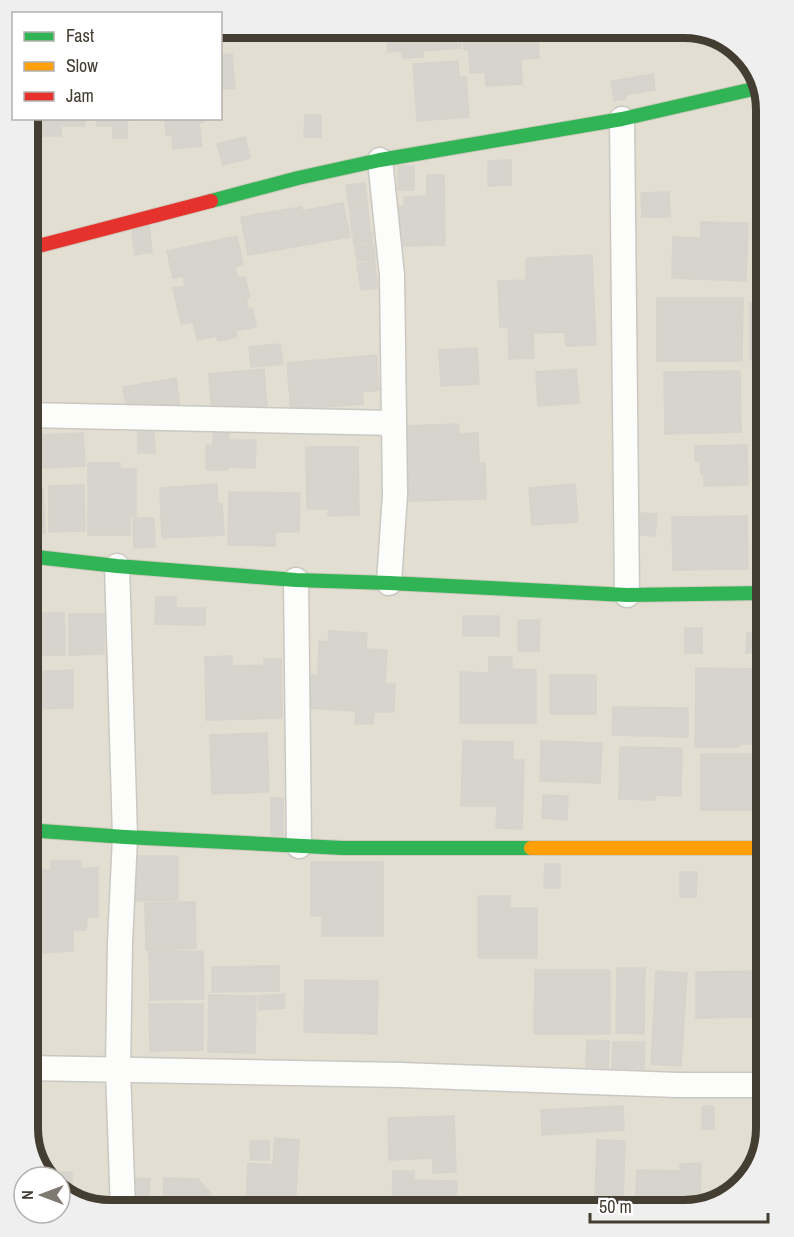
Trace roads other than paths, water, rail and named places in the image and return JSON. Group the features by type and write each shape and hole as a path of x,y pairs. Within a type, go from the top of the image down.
{"street":[{"path":"38,246 298,178 380,159 622,119 753,89"},
{"path":"622,119 627,595"},
{"path":"380,159 392,275 395,494 389,583"},
{"path":"38,416 394,423"},
{"path":"38,556 117,566 296,580 627,595 756,593"},
{"path":"117,566 124,837 118,1070 123,1199"},
{"path":"296,580 299,846"},
{"path":"38,831 344,848 756,848"},
{"path":"38,1068 401,1075 677,1085 756,1085"}]}
